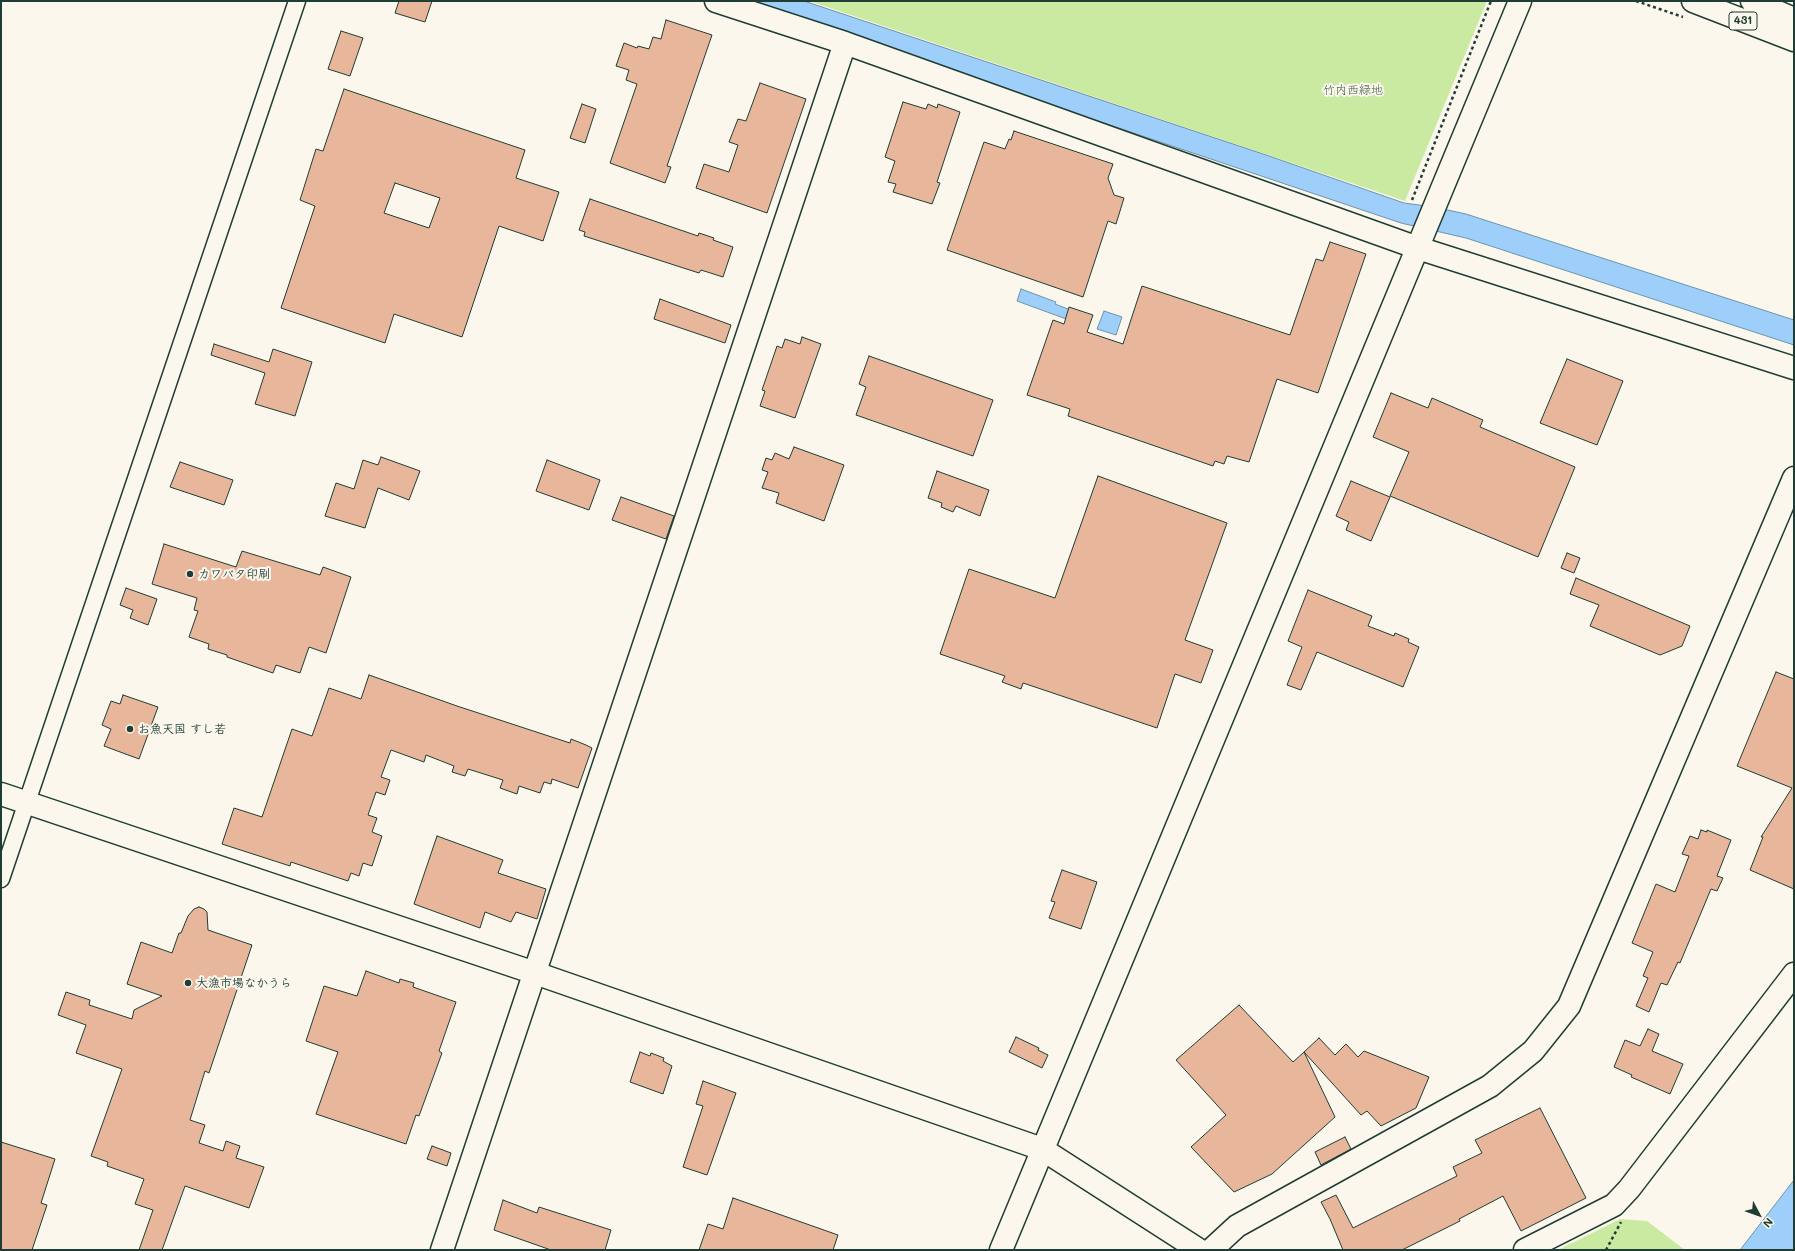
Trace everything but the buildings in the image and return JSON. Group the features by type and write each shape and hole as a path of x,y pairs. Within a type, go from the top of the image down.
{"main road":[{"path":"716,1 845,43 1418,248 1794,368"},
{"path":"1001,1250 1520,1"},
{"name":"431","path":"1693,1 1794,40"},
{"name":"431","path":"1752,1 1794,19"},
{"path":"442,1250 845,43"},
{"path":"1211,1250 1237,1226 1490,1086 1533,1051 1569,1006 1794,478"},
{"path":"1,794 535,973 1042,1149 1199,1250"},
{"path":"1525,1250 1614,1205 1629,1189 1794,974"}],"street":[{"path":"1,879 297,1"}],"path":[{"path":"1412,200 1492,1"},
{"path":"1606,1250 1624,1216"}],"green space":[{"name":"竹内西緑地","path":"809,1 1487,1 1405,201"},
{"path":"1620,1219 1647,1221 1685,1250 1558,1250"}],"water":[{"path":"741,1 804,1 1266,155 1404,203 1434,207 1466,214 1794,320 1794,345 1466,238 1401,223"},
{"path":"1021,289 1056,302 1055,304 1073,311 1069,320 1017,301"},
{"path":"1104,311 1122,317 1116,335 1097,329"},
{"path":"1794,1180 1794,1250 1740,1250"}],"place":[{"name":"カワバタ印刷","path":"190,574"},
{"name":"お魚天国 すし若","path":"130,729"},
{"name":"大漁市場なかうら","path":"188,983"}]}
